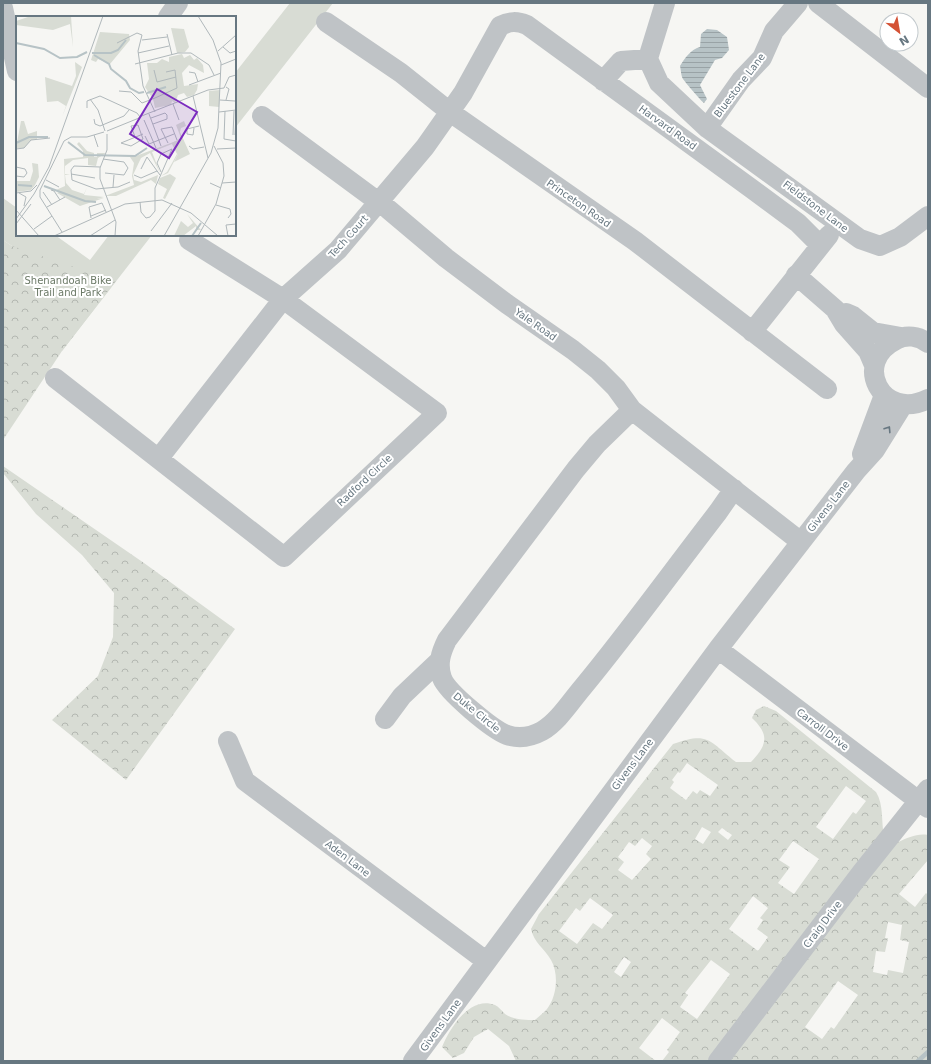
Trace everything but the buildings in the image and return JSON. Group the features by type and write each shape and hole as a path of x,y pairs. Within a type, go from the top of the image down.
{"street":[{"path":"169,16 178,3"},
{"path":"603,81 621,61 648,59 665,3"},
{"name":"Bluestone Lane","path":"707,128 741,80 762,58 774,30 798,3"},
{"path":"818,3 928,88"},
{"path":"3,8 16,66"},
{"name":"Princeton Road","path":"326,22 401,73 450,112 634,241 827,389"},
{"name":"Harvard Road","path":"508,22 520,22 527,26 780,210 820,245"},
{"name":"Tech Court","path":"159,458 283,299 338,250 425,148 450,112 500,26 508,22"},
{"name":"Fieldstone Lane","path":"648,59 658,83 707,128 860,239 880,246 900,237 928,216"},
{"name":"Yale Road","path":"262,116 379,202 446,258 513,309 573,350 598,370 616,388 632,410 801,542"},
{"path":"752,332 838,224"},
{"name":"Radford Circle","path":"55,378 284,557 437,413 283,299 189,240"},
{"path":"796,275 835,309 844,324 868,351 874,365"},
{"path":"835,309 853,316 873,332 901,337 912,336 927,340"},
{"path":"901,337 886,345 878,354 874,365 874,375 877,385 884,395 892,401 903,405 918,404 928,399"},
{"name":"Givens Lane","path":"856,471 884,395"},
{"name":"Givens Lane","path":"413,1061 718,649 856,471 875,450 903,405"},
{"path":"385,719 402,696 439,661 440,653 447,640 546,508 597,444 632,410"},
{"name":"Duke Circle","path":"439,661 442,678 447,687 473,711 504,733 517,737 527,737 544,730 595,672 734,489"},
{"name":"Carroll Drive","path":"718,649 925,800"},
{"name":"Aden Lane","path":"228,741 245,781 486,961"},
{"name":"Craig Drive","path":"718,1061 862,873 925,800"}],"green space":[{"path":"290,3 333,3 236,127 236,72"},
{"name":"Shenandoah Bike Trail and Park","path":"3,198 16,207 16,236 56,236 90,260 108,236 151,236 62,351 12,246 3,240"},
{"path":"3,240 12,246 116,281 62,351 3,440"},
{"path":"3,466 144,563 235,629 126,780 52,720 98,676 113,637 114,593 82,555 36,514 3,473"},
{"path":"764,706 776,711 876,792 880,802 884,836 898,842 916,835 928,835 928,860 899,894 915,907 926,893 928,895 928,1061 662,1061 669,1052 667,1050 680,1032 662,1018 639,1048 656,1061 516,1061 509,1046 488,1029 474,1037 464,1053 453,1058 442,1047 450,1031 462,1015 469,1009 486,1003 495,1005 508,1016 516,1019 535,1020 547,1009 553,998 556,985 554,966 532,934 531,929 539,914 673,744 694,738 702,738 714,744 736,762 751,762 763,745 764,740 762,730 752,718 756,710","holes":["687,763 718,785 710,796 700,790 697,794 693,791 686,800 670,788 674,782 672,780 678,772 680,773","846,786 866,801 856,814 853,812 833,839 816,827","702,827 711,832 703,844 695,839","722,828 732,835 728,840 718,832","642,838 652,846 646,854 651,859 632,880 618,870 624,862 618,857 629,842 635,846","793,841 819,859 794,894 778,883 790,867 779,860","753,896 768,908 760,918 763,920 757,929 768,937 758,951 729,929","590,898 613,915 602,929 593,923 577,944 559,931 576,908 580,911","888,922 902,925 900,940 909,942 903,973 888,970 887,975 873,972 876,951 885,952 888,938 885,938","624,957 631,962 621,977 614,972","711,960 730,974 697,1019 680,1007 688,995 685,993","838,981 858,995 834,1029 831,1027 822,1039 805,1027"]}],"shaded area":[{"path":"707,29 717,30 727,37 729,50 722,58 715,60 700,85 707,99 704,103 683,79 680,66 691,52 700,47 701,34"}],"waterway":[{"path":"918,1061 928,1052"}]}
